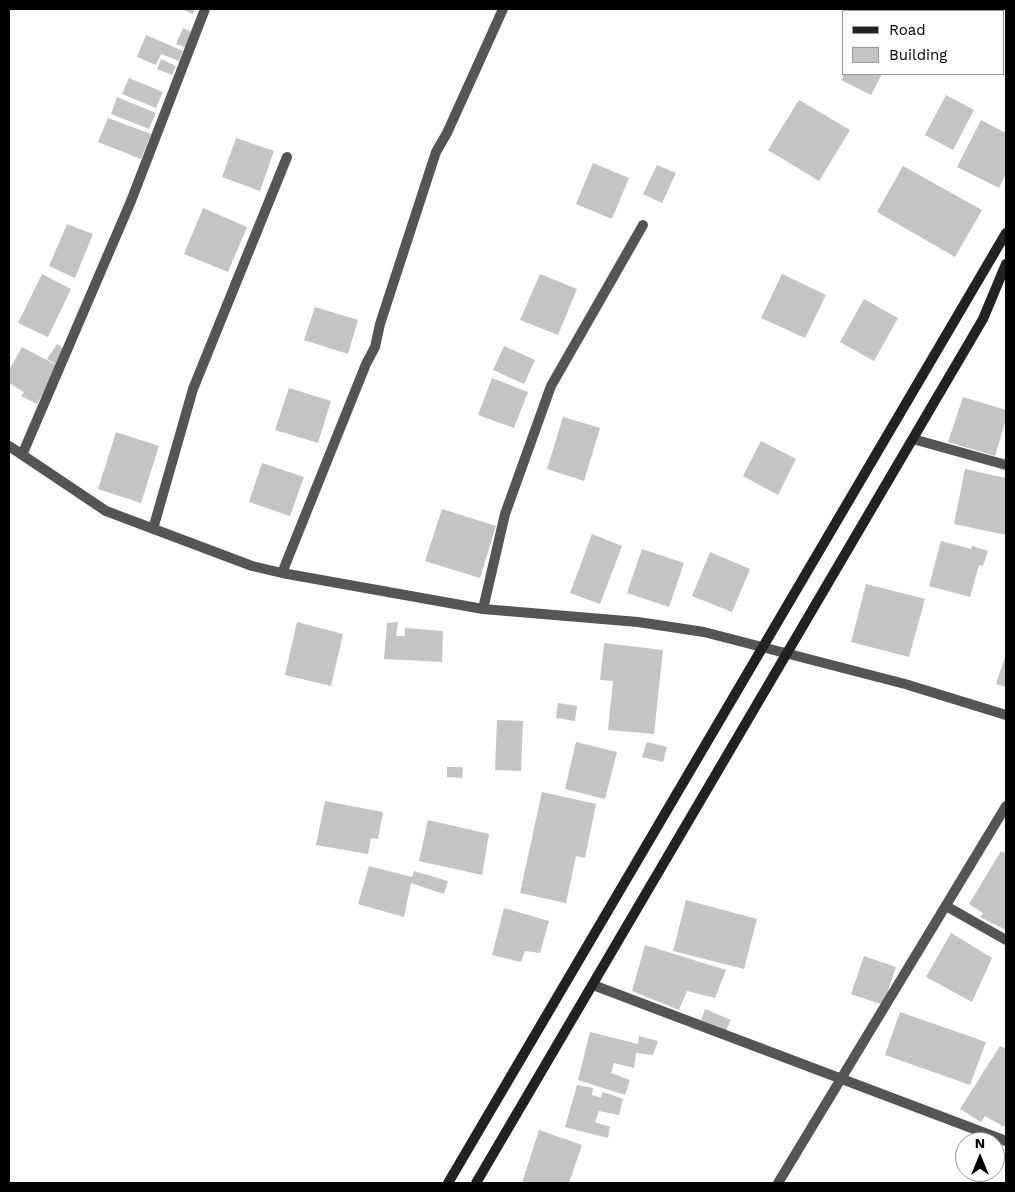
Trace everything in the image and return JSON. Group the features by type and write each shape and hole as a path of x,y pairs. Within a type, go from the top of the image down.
{"street":[{"path":"22,455 131,201 205,9"},
{"path":"282,573 366,364 375,347 380,324 436,152 448,133 503,9"},
{"path":"153,529 193,389 286,157"},
{"path":"483,609 505,514 551,386 643,225"},
{"path":"448,1183 1006,233"},
{"path":"476,1183 983,319 1006,264"},
{"path":"913,439 1006,465"},
{"path":"9,446 106,511 252,566 483,609 638,622 704,632 763,648 787,652 1006,715"},
{"path":"778,1183 1006,806"},
{"path":"946,906 1006,940"},
{"path":"593,985 1006,1141"}],"building":[{"path":"181,9 195,9 193,14"},
{"path":"183,28 194,33 187,48 176,44"},
{"path":"146,35 183,51 179,61 161,54 156,65 137,57"},
{"path":"161,59 176,66 172,75 157,69"},
{"path":"844,75 881,75 871,95 841,80"},
{"path":"129,78 163,92 156,108 122,94"},
{"path":"946,95 974,110 953,150 925,135"},
{"path":"117,97 156,113 149,129 111,114"},
{"path":"799,100 850,130 819,181 768,150"},
{"path":"108,118 151,134 141,159 98,142"},
{"path":"981,120 1006,133 1006,173 999,188 957,167"},
{"path":"236,138 274,151 260,191 222,177"},
{"path":"593,163 629,178 612,219 576,204"},
{"path":"657,165 676,173 662,203 643,194"},
{"path":"903,166 982,210 955,257 877,212"},
{"path":"203,208 247,227 228,272 184,254"},
{"path":"67,224 93,234 75,278 49,266"},
{"path":"42,274 71,289 48,337 18,323"},
{"path":"540,274 577,289 558,335 520,320"},
{"path":"782,274 826,295 805,338 761,318"},
{"path":"864,299 898,318 874,361 840,342"},
{"path":"315,307 358,320 348,354 304,340"},
{"path":"57,344 66,350 57,365 47,359"},
{"path":"504,346 535,360 524,384 493,370"},
{"path":"22,347 58,366 37,404 21,396 24,392 9,383 9,370"},
{"path":"492,378 528,392 514,428 478,415"},
{"path":"289,388 331,401 318,443 275,430"},
{"path":"963,397 1006,410 1006,420 995,456 948,442"},
{"path":"563,417 600,428 584,481 547,469"},
{"path":"116,432 159,446 141,503 98,489"},
{"path":"761,441 796,459 778,495 743,476"},
{"path":"262,463 304,477 290,516 249,502"},
{"path":"965,469 1006,478 1006,535 954,524"},
{"path":"442,509 496,526 480,578 425,561"},
{"path":"592,534 622,546 600,604 570,593"},
{"path":"941,541 971,549 972,546 988,551 983,566 979,565 970,597 929,586"},
{"path":"642,549 684,563 669,607 627,593"},
{"path":"710,552 750,569 732,612 692,596"},
{"path":"866,584 925,599 909,657 851,642"},
{"path":"297,622 343,634 331,686 285,675"},
{"path":"398,622 396,636 405,636 405,628 443,631 442,662 384,659 387,623"},
{"path":"604,643 663,650 654,734 608,730 613,681 600,680"},
{"path":"1006,654 1006,687 996,684"},
{"path":"558,703 577,706 575,721 556,718"},
{"path":"497,720 523,721 521,771 495,770"},
{"path":"576,742 617,752 605,799 565,789"},
{"path":"647,742 667,747 663,762 642,757"},
{"path":"447,767 463,767 462,778 447,777"},
{"path":"542,792 596,804 585,858 576,856 566,903 520,893"},
{"path":"325,801 383,812 378,839 371,838 368,854 316,845"},
{"path":"428,820 489,834 482,875 419,861"},
{"path":"1001,851 1006,854 1006,930 980,917 983,913 969,904"},
{"path":"369,866 412,877 414,871 448,881 444,894 411,883 404,917 358,904"},
{"path":"686,900 757,919 744,969 673,951"},
{"path":"504,908 549,921 540,953 525,951 521,962 492,955"},
{"path":"951,933 992,958 972,1002 926,977"},
{"path":"645,945 726,970 715,998 687,991 679,1010 632,991"},
{"path":"864,956 896,967 883,1005 851,994"},
{"path":"705,1009 731,1020 726,1030 701,1020"},
{"path":"900,1012 986,1042 970,1085 885,1055"},
{"path":"590,1032 638,1044 639,1036 658,1041 653,1055 636,1053 634,1068 614,1063 611,1073 630,1080 625,1095 578,1080"},
{"path":"1000,1046 1006,1049 1006,1122 1004,1127 985,1116 981,1122 960,1109"},
{"path":"577,1085 593,1088 592,1095 601,1098 603,1092 623,1099 619,1115 599,1111 595,1122 610,1127 608,1138 565,1127"},
{"path":"539,1130 582,1145 569,1183 522,1183"}]}
